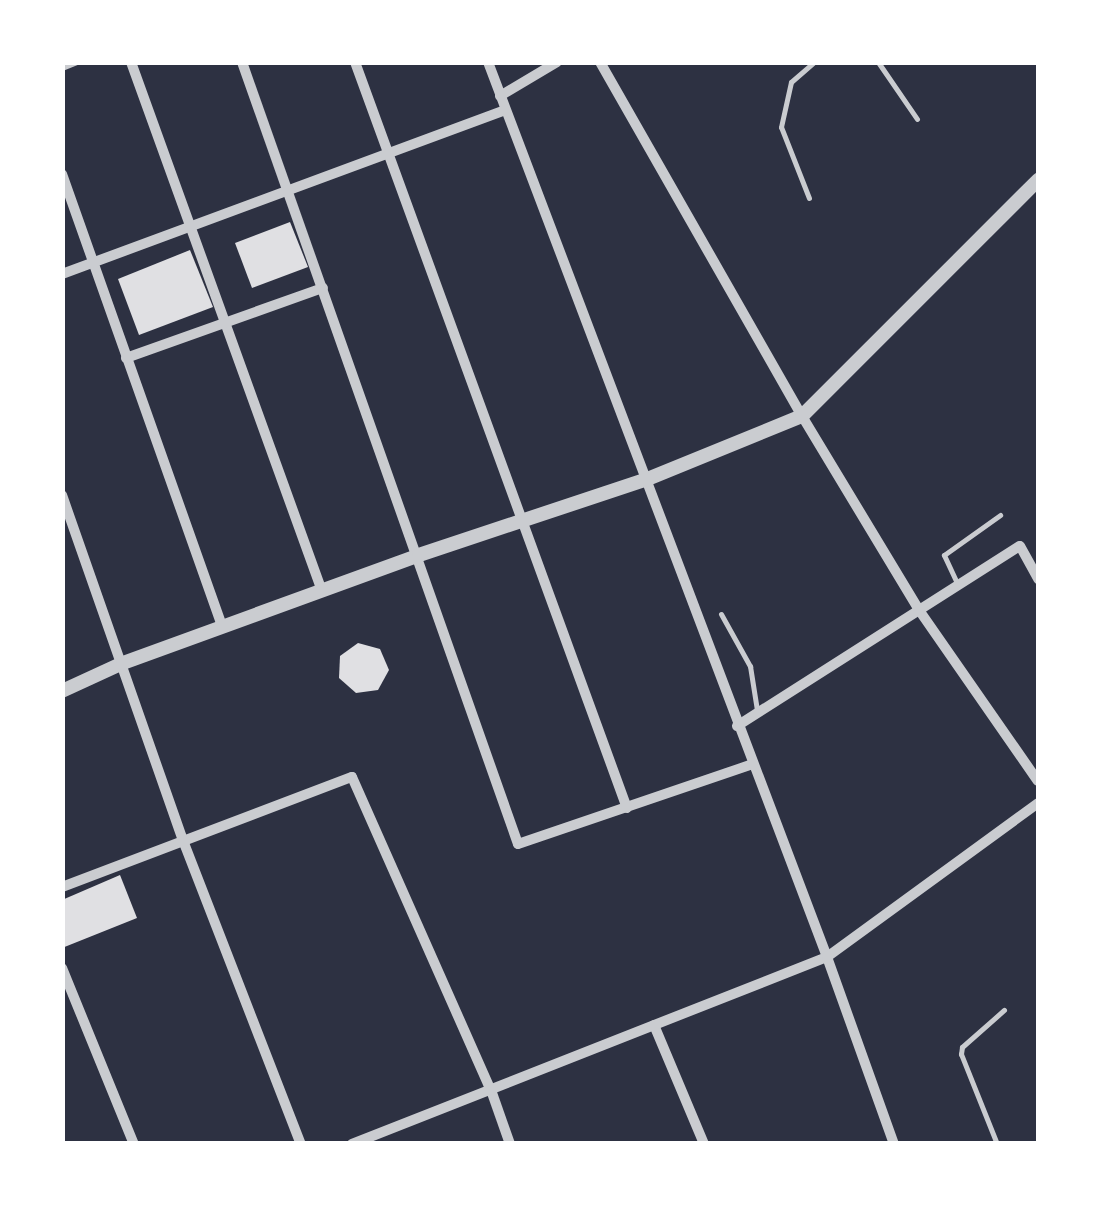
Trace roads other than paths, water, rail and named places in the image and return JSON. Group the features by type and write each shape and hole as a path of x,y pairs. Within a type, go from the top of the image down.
{"street":[{"path":"131,62 322,591"},
{"path":"242,62 518,844 753,764"},
{"path":"355,62 627,808"},
{"path":"488,62 827,956 894,1144"},
{"path":"500,96 557,62"},
{"path":"600,62 802,416 919,610 1038,781"},
{"path":"62,274 505,110"},
{"path":"62,174 222,627"},
{"path":"62,692 123,664 419,555 645,480 802,416 1038,180"},
{"path":"126,358 323,288"},
{"path":"62,495 184,843 300,1144"},
{"path":"737,726 1020,546 1038,579"},
{"path":"62,887 352,777 491,1090 510,1144"},
{"path":"352,1144 827,956 1038,803"},
{"path":"62,968 134,1144"},
{"path":"654,1025 704,1144"}],"lane":[{"path":"62,68 77,62"},
{"path":"809,198 781,127 792,82 814,62"},
{"path":"878,62 917,119"},
{"path":"958,585 944,554 1000,515"},
{"path":"721,614 750,666 758,712"},
{"path":"996,1144 961,1054 962,1047 1004,1010"}]}
